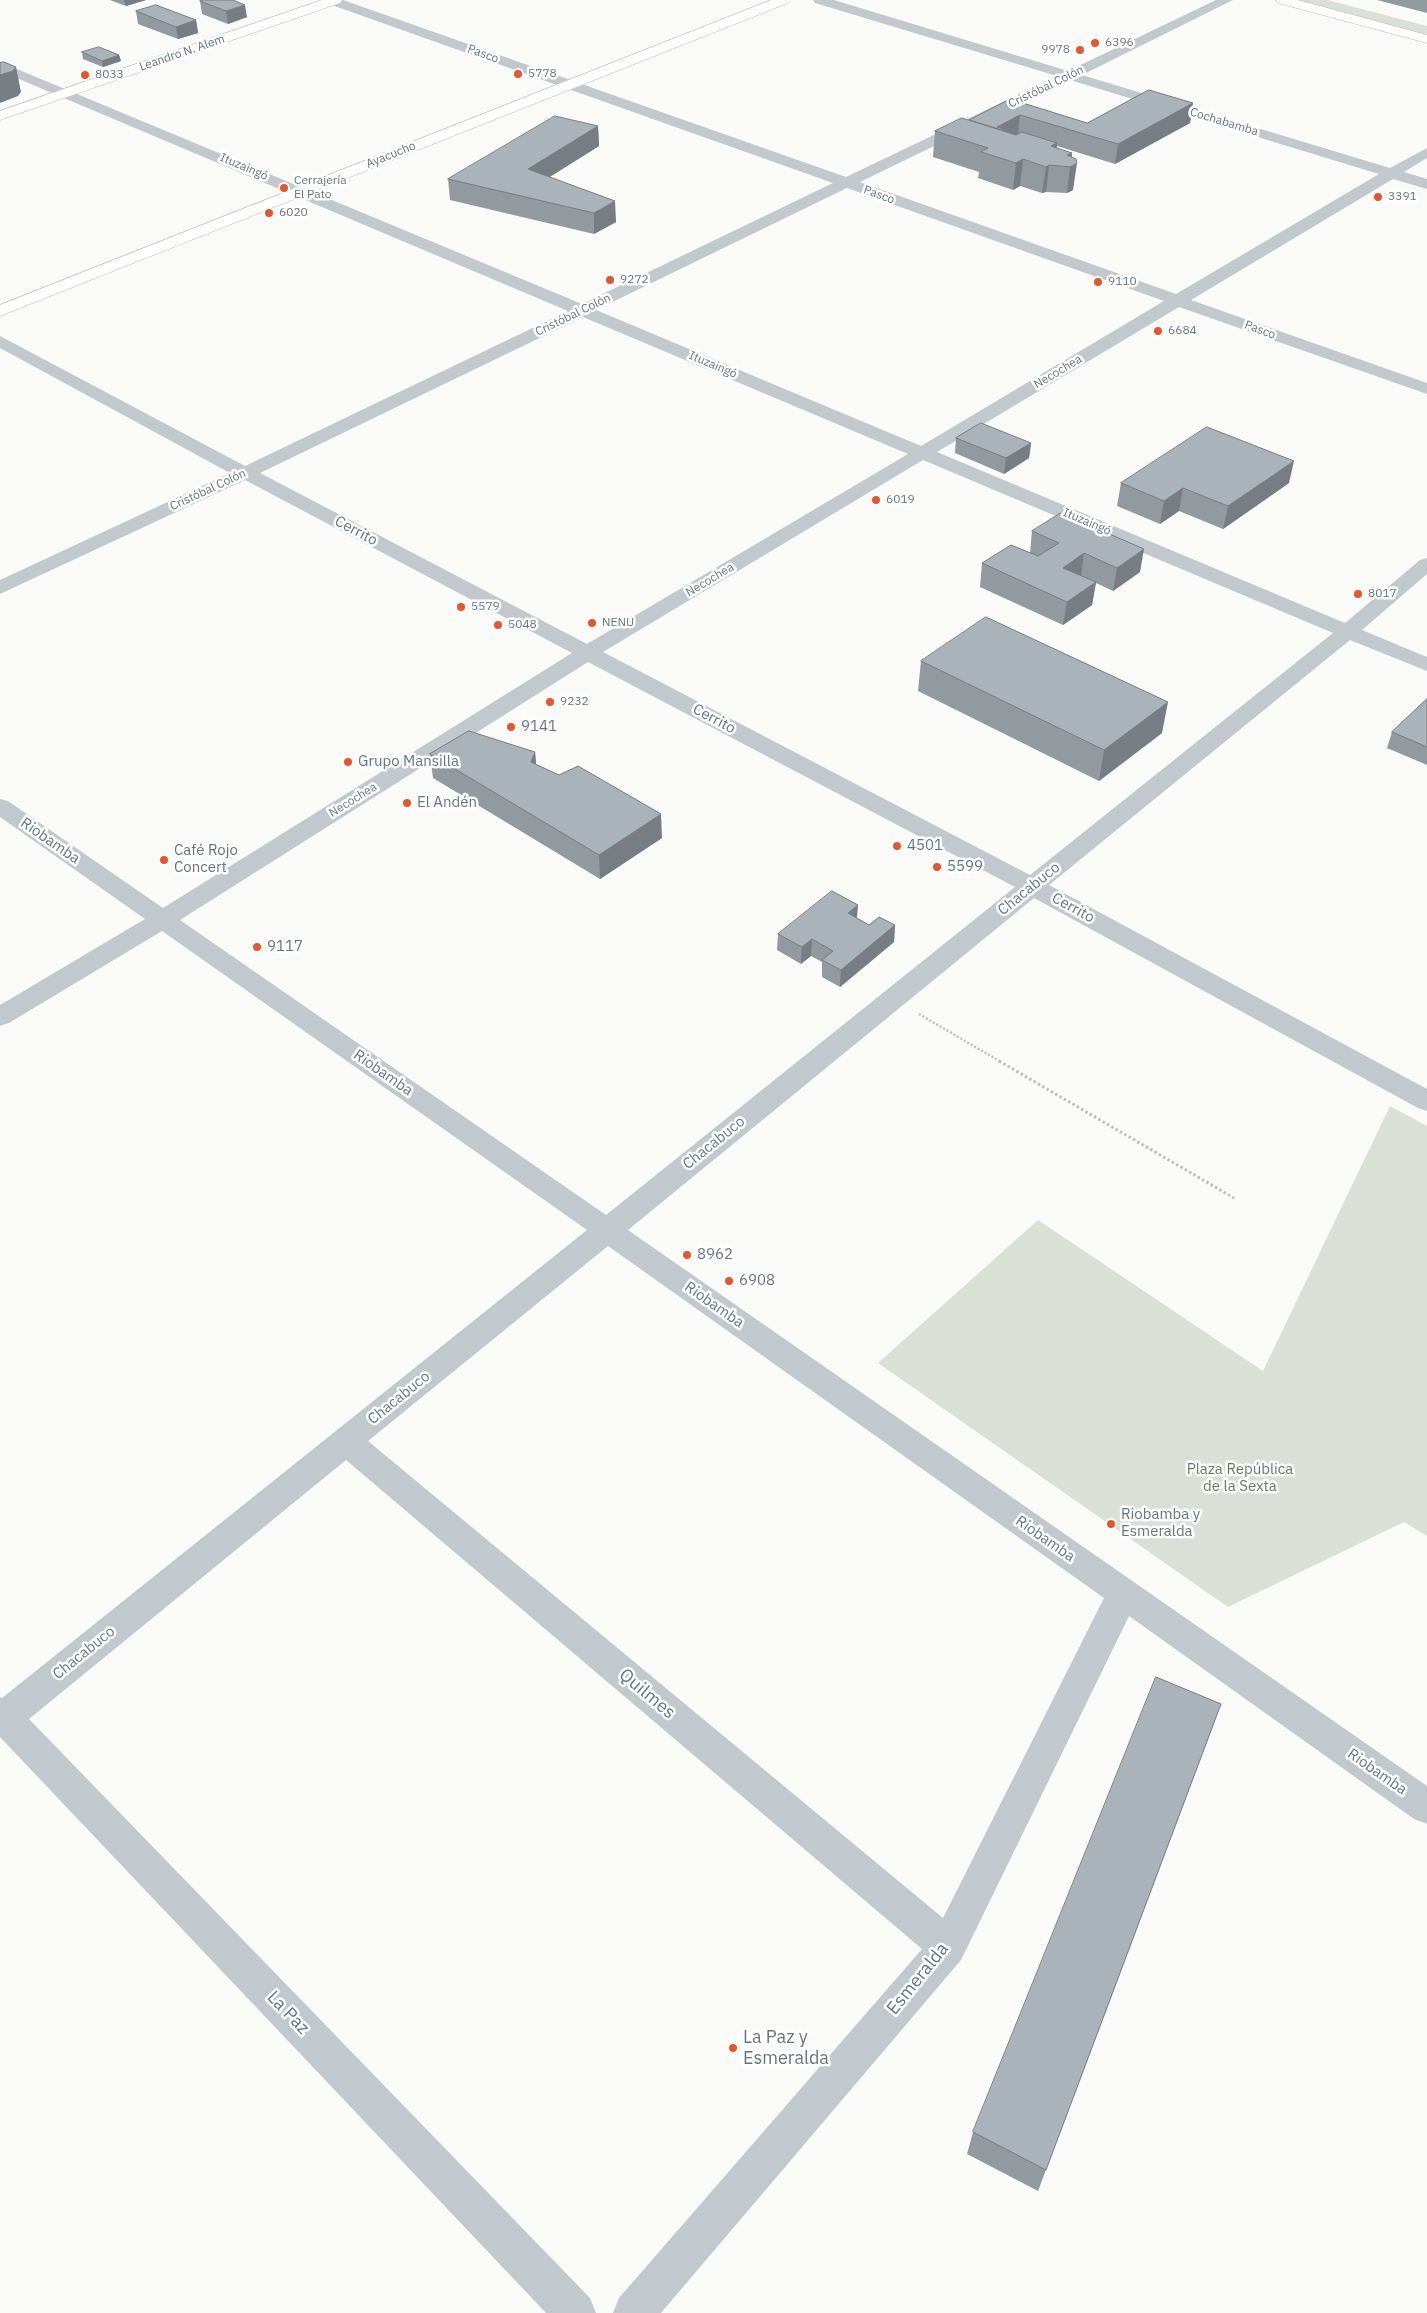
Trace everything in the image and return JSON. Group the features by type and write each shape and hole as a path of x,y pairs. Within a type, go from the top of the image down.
{"main road":[{"name":"Leandro N. Alem","path":"0,116 333,0"},
{"name":"Ayacucho","path":"0,311 566,84 783,0"},
{"path":"1283,0 1427,38"},
{"path":"1328,0 1427,26"}],"street":[{"name":"Pasco","path":"333,0 1427,389"},
{"name":"Cochabamba","path":"820,0 1427,184"},
{"name":"Cristóbal Colón","path":"0,588 245,473 1226,0"},
{"name":"Ituzaingó","path":"0,66 303,191 1427,665"},
{"name":"Necochea","path":"0,1017 162,920 587,653 1427,152"},
{"name":"Cerrito","path":"0,341 245,473 1032,886 1427,1100"},
{"name":"Chacabuco","path":"2,1717 1348,631 1427,564"},
{"name":"Riobamba","path":"0,806 1427,1807"},
{"name":"Quilmes","path":"346,1441 948,1947"},
{"name":"Esmeralda","path":"634,2313 948,1947 1123,1593"},
{"name":"La Paz","path":"2,1717 575,2313"}],"path":[{"path":"893,999 1234,1198"}],"green space":[{"path":"1283,0 1327,0 1427,26 1427,39"},
{"name":"Plaza República de la Sexta","path":"1390,1106 1427,1126 1427,1536 1404,1522 1228,1607 878,1363 1038,1220 1263,1371"}],"building":[{"path":"233,0 245,5 226,11 200,1"},
{"path":"156,5 196,20 176,27 136,11"},
{"path":"99,47 119,55 102,61 82,52"},
{"path":"4,62 16,67 13,71 0,75 0,63"},
{"path":"1149,90 1193,103 1118,144 1020,115 997,127 1004,129 1002,130 969,120 1010,99 1087,123"},
{"path":"555,116 598,126 528,169 615,201 594,213 448,179"},
{"path":"962,118 1016,135 1022,132 1057,143 1051,146 1072,153 1067,155 1076,159 1077,163 1070,167 1049,165 1046,167 1023,159 1016,163 981,152 988,148 935,131"},
{"path":"981,423 1031,443 1006,458 956,438"},
{"path":"1207,427 1294,461 1228,506 1183,488 1164,501 1121,483"},
{"path":"1061,513 1144,549 1117,568 1084,553 1063,568 1096,582 1067,602 982,563 1011,545 1038,556 1059,543 1032,531"},
{"path":"986,617 1168,702 1104,750 921,661"},
{"path":"1427,699 1427,747 1392,732"},
{"path":"469,731 535,752 531,762 559,775 578,766 661,814 599,855 430,754"},
{"path":"832,891 858,905 848,913 869,925 879,917 895,925 841,970 822,960 833,951 812,939 802,947 778,934"},
{"path":"1156,1677 1221,1704 1046,2170 973,2132"}],"place":[{"name":"6396","path":"1095,43"},
{"name":"9978","path":"1080,50"},
{"name":"5778","path":"518,74"},
{"name":"8033","path":"85,75"},
{"name":"Cerrajería El Pato","path":"284,188"},
{"name":"3391","path":"1378,197"},
{"name":"6020","path":"269,213"},
{"name":"9272","path":"610,280"},
{"name":"9110","path":"1098,282"},
{"name":"6684","path":"1158,331"},
{"name":"6019","path":"876,500"},
{"name":"8017","path":"1358,594"},
{"name":"5579","path":"461,607"},
{"name":"NENU","path":"592,623"},
{"name":"5048","path":"498,625"},
{"name":"9232","path":"550,702"},
{"name":"9141","path":"511,727"},
{"name":"Grupo Mansilla","path":"348,762"},
{"name":"El Andén","path":"407,803"},
{"name":"4501","path":"897,846"},
{"name":"Café Rojo Concert","path":"164,860"},
{"name":"5599","path":"937,867"},
{"name":"9117","path":"257,947"},
{"name":"8962","path":"687,1255"},
{"name":"6908","path":"729,1281"},
{"name":"Riobamba y Esmeralda","path":"1111,1524"},
{"name":"La Paz y Esmeralda","path":"733,2048"}]}
